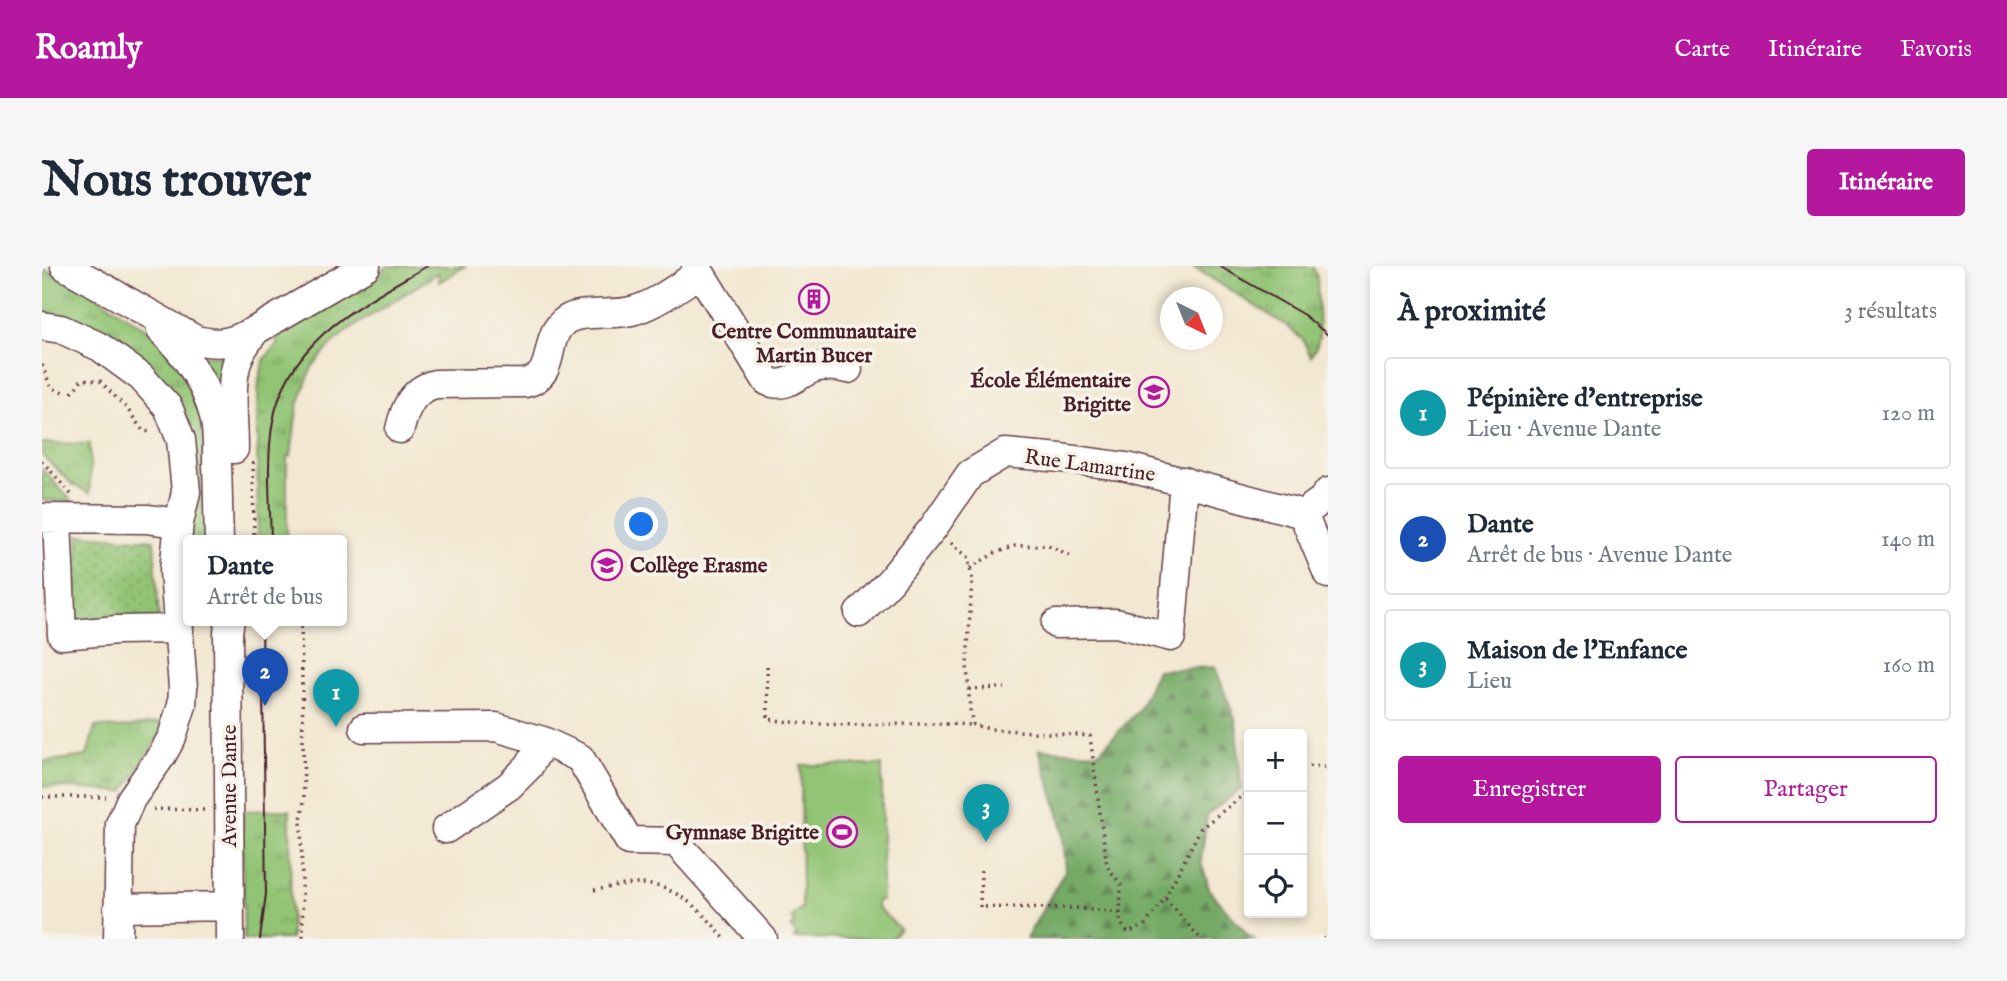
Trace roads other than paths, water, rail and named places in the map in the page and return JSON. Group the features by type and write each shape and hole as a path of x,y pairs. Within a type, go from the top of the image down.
{"street":[{"path":"65,266 196,340 215,344 231,352 242,348 256,330 366,266"},
{"path":"99,266 214,331 231,352 234,395 234,535"},
{"path":"400,429 410,399 427,386 533,381 545,371 555,332 568,318 621,313 646,306 698,270 767,381 783,385 816,368 827,366 848,369"},
{"path":"136,306 178,346 196,372 209,398 217,439 219,535"},
{"path":"42,326 61,329 100,347 141,377 168,407 181,440 186,492 179,523 182,705 172,737 131,799 120,824 118,939"},
{"name":"Rue Lamartine","path":"859,613 890,581 933,528 970,474 1005,453 1127,467 1303,514"},
{"name":"Rue Lamartine","path":"1056,624 1116,623 1171,638 1184,481"},
{"path":"1328,492 1303,514 1328,574"},
{"path":"179,523 58,511 62,635 117,630 179,629"},
{"name":"Avenue Dante","path":"228,626 230,939"},
{"path":"364,727 496,727 543,741 580,758 629,841 677,842 763,939"},
{"path":"446,829 509,786 529,766 543,741"},
{"path":"118,908 230,906"}],"tram line":[{"path":"271,535 269,480 273,421 281,392 294,368 311,346 331,327 427,266"},
{"path":"1219,266 1304,315 1328,335"},
{"path":"260,939 266,894 262,626"}],"place":[{"name":"Centre Communautaire Martin Bucer","path":"814,299"},
{"name":"École Élémentaire Brigitte","path":"1154,392"},
{"name":"Collège Erasme","path":"607,565"},
{"name":"Dante","path":"265,706"},
{"name":"Pépinière d'entreprise","path":"336,727"},
{"name":"Gymnase Brigitte","path":"842,832"},
{"name":"Maison de l'Enfance","path":"986,842"}]}
